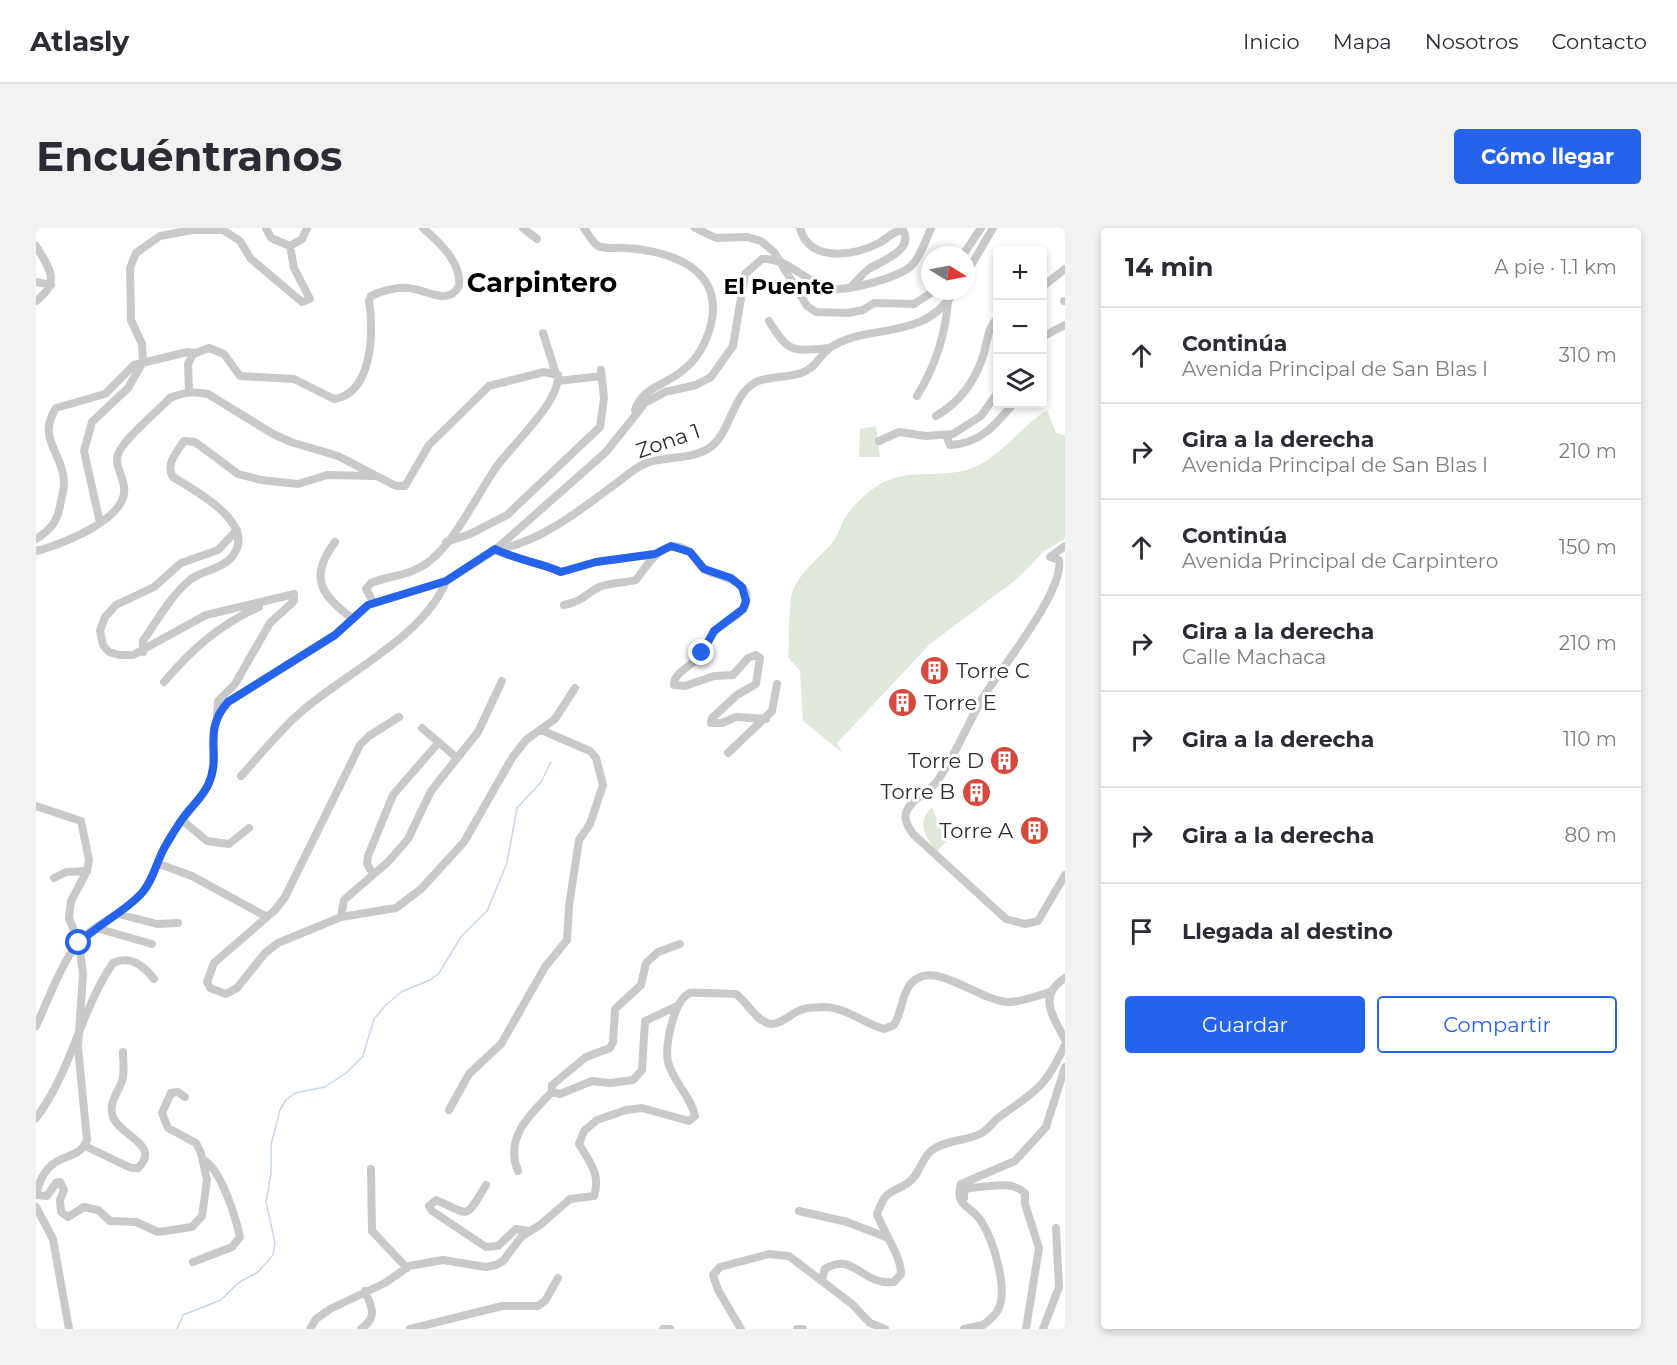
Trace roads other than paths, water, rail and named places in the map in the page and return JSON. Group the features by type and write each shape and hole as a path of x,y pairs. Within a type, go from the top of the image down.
{"street":[{"path":"266,228 271,238 290,246 302,240 307,228"},
{"path":"36,538 52,528 58,518 64,483 49,438 50,416 56,408 105,394 134,365 209,348 217,349 224,354 240,376 294,379 334,399 339,398 354,386 369,360 373,337 369,301 371,296 382,291 409,288 443,297 452,295 459,286 458,270 441,245 423,228"},
{"path":"523,228 537,239"},
{"path":"584,228 593,242 600,247 641,250 684,262 699,274 712,296 713,319 702,346 686,369 639,398 633,415"},
{"path":"695,228 716,238 747,237 761,241 778,260 807,306 827,314 863,310 874,303 914,304 921,299"},
{"path":"800,228 805,242 812,248 843,254 857,252 903,230 906,235 905,243 896,255 868,270 850,287"},
{"path":"217,715 228,702 335,635 374,603 446,581 495,549 606,452 633,415 645,403 665,392 696,385 711,377 733,346 745,274 762,259 778,260 828,288 850,287 900,274 912,266 931,228"},
{"path":"969,246 981,228"},
{"path":"975,259 993,228"},
{"path":"100,523 84,451 87,434 97,415 128,388 143,362 142,344 130,320 130,268 136,253 147,243 160,236 192,230 230,232 240,241 251,259 302,302 310,299 294,268 290,246"},
{"path":"36,246 48,266 51,285"},
{"path":"1047,283 1065,269"},
{"path":"36,282 51,285"},
{"path":"36,301 51,285"},
{"path":"917,396 931,374 942,341 948,302"},
{"name":"Zona 1","path":"495,549 506,548 559,525 644,464 705,451 714,444 751,386 759,381 786,378 815,367 829,348 859,338 903,329 948,302"},
{"path":"769,321 786,347 796,351 829,348"},
{"path":"936,416 953,406 975,376 989,330 993,325"},
{"path":"1047,334 1065,325"},
{"path":"374,603 366,594 366,589 371,583 401,577 415,571 432,559 496,467 555,394 557,378 543,333"},
{"path":"189,392 188,364 195,353"},
{"path":"36,551 67,541 100,523 116,510 125,489 117,464 120,449 170,398 189,392 208,394 273,434 291,442 338,456 396,486 405,486 429,445 489,386 544,372 557,378 601,373 604,398 600,427 507,515 470,534 446,542"},
{"path":"879,441 899,432 953,434 981,416 993,399"},
{"path":"946,435 950,446 966,445 991,430 1010,408"},
{"path":"142,652 143,641 183,587 191,578 220,567 231,558 239,539 237,530 226,516 207,499 172,477 170,465 184,441 195,442 238,474 261,480 298,484 327,476 375,476"},
{"path":"36,1026 79,943 143,892 159,864 163,849 209,783 213,764 214,724 218,701 235,684 263,633 294,601 294,594 206,615 142,652 119,655 109,652 103,645 100,631 105,617 116,605 154,587 181,563 218,550 237,530"},
{"path":"335,542 319,569 320,581 335,606 353,619"},
{"path":"495,549 513,558 541,563 561,572 596,562 655,554 671,546 690,552 704,569 731,578 742,587 746,601 743,609 714,631 702,653 677,675 674,685 685,686 714,676 733,675 748,658 756,655 760,657 756,684 738,694 712,718 711,723 722,723 736,717 766,719"},
{"path":"1049,598 1060,567 1057,558 1050,557 1065,546"},
{"path":"564,605 586,598 594,589 604,585 636,580 655,554"},
{"path":"1065,577 982,700 937,782 911,804 906,819 913,834 1006,919 1025,924 1038,921 1065,875"},
{"path":"242,776 300,712 372,660 423,617 435,604 446,581"},
{"path":"164,682 194,648 240,615 272,601"},
{"path":"341,917 344,900 408,839 431,791 478,732 501,681"},
{"path":"728,753 743,736 766,719 772,711 777,684"},
{"path":"399,717 369,735 360,745 285,897 267,917 214,963 209,974 210,988 226,994 237,988 265,953 278,944 341,917 396,908 422,889 464,842 512,758 526,740 555,719 575,688"},
{"path":"422,728 457,758"},
{"path":"448,1110 469,1074 501,1044 545,967 567,940 569,906 579,840 590,824 603,785 596,758 590,751 541,730"},
{"path":"373,874 367,864 368,856 393,795 439,742"},
{"path":"36,806 81,821 89,851 87,871 69,909 72,930 79,943 83,974 78,1034 87,1129 85,1146 79,1152 50,1164 44,1171 36,1194 47,1196 56,1183 60,1182 64,1190 60,1200 61,1212 69,1217 80,1209 90,1208 114,1222 136,1222 158,1232 192,1227 202,1216 207,1180 203,1160 192,1139 174,1132 164,1121 163,1108 171,1093 178,1092 185,1097"},
{"path":"182,820 207,841 229,844 249,828"},
{"path":"159,864 192,876 267,917"},
{"path":"54,878 66,872 87,871"},
{"path":"118,914 157,924 178,923"},
{"path":"96,928 152,944"},
{"path":"518,1171 512,1157 520,1129 531,1113 552,1092 552,1085 586,1057 610,1048 613,1042 615,1009 641,986 646,963 658,952 680,944"},
{"path":"36,1118 56,1088 91,1002 114,963 120,960 134,961 144,967 154,980"},
{"path":"310,1329 316,1319 330,1309 396,1277 407,1268 443,1260 486,1267 496,1265 503,1261 522,1236 570,1199 594,1196 598,1185 597,1172 579,1144 584,1131 597,1120 626,1110 642,1108 673,1119 689,1121 695,1116 693,1105 681,1090 668,1061 669,1036 677,1006 685,996 693,992 714,995 730,994 742,998 756,1016 769,1024 778,1023 789,1015 804,1009 826,1007 851,1012 870,1025 884,1029 894,1025 910,985 921,976 935,974 987,998 1009,1002 1050,992"},
{"path":"1065,978 1050,992 1049,1008 1065,1040"},
{"path":"552,1092 560,1094 592,1081 610,1083 633,1080 642,1070 645,1021 677,1006"},
{"path":"822,1279 825,1269 834,1264 848,1264 881,1284 894,1282 901,1274 901,1263 886,1237 877,1214 890,1191 912,1179 928,1153 937,1146 982,1133 996,1119 1038,1090 1051,1074 1065,1045"},
{"path":"85,1146 131,1168 138,1168 142,1164 145,1156 141,1143 118,1125 112,1113 112,1103 124,1073 123,1052"},
{"path":"964,1329 981,1327 998,1309 1004,1291 988,1235 980,1219 960,1200 958,1194 961,1184 1015,1161 1040,1134 1046,1127 1065,1067"},
{"path":"193,1262 232,1247 240,1238 237,1221 215,1172 210,1163 203,1160"},
{"path":"370,1169 372,1231 407,1268"},
{"path":"486,1185 471,1210 466,1213 456,1212 436,1200 429,1206 432,1211 486,1248 498,1246 516,1229 529,1231"},
{"path":"964,1198 964,1190 970,1188 1010,1186 1020,1188 1025,1194 1025,1204 1039,1248 1026,1329"},
{"path":"36,1207 54,1239 69,1329"},
{"path":"799,1211 848,1222 886,1237"},
{"path":"1043,1329 1059,1287 1056,1228"},
{"path":"741,1329 713,1275 720,1267 769,1254 789,1257 822,1279 870,1323 885,1329"},
{"path":"410,1329 502,1306 538,1306 545,1301 558,1278"},
{"path":"361,1329 372,1318 374,1312 365,1291"},
{"path":"663,1329 670,1329"},
{"path":"796,1329 803,1329"}],"waterway":[{"path":"177,1329 183,1315 221,1300 238,1283 258,1272 273,1255 275,1243 266,1202 271,1173 271,1145 280,1110 286,1100 295,1093 325,1087 346,1073 363,1056 374,1019 386,1005 401,992 430,980 439,973 461,937 487,911 507,863 517,808 541,782 551,762"}],"place":[{"name":"Torre C","path":"935,671"},
{"name":"Torre E","path":"903,703"},
{"name":"Torre D","path":"1005,761"},
{"name":"Torre B","path":"976,792"},
{"name":"Torre A","path":"1034,831"}],"district":[{"name":"Carpintero","path":"542,283"},
{"name":"El Puente","path":"779,286"}]}
